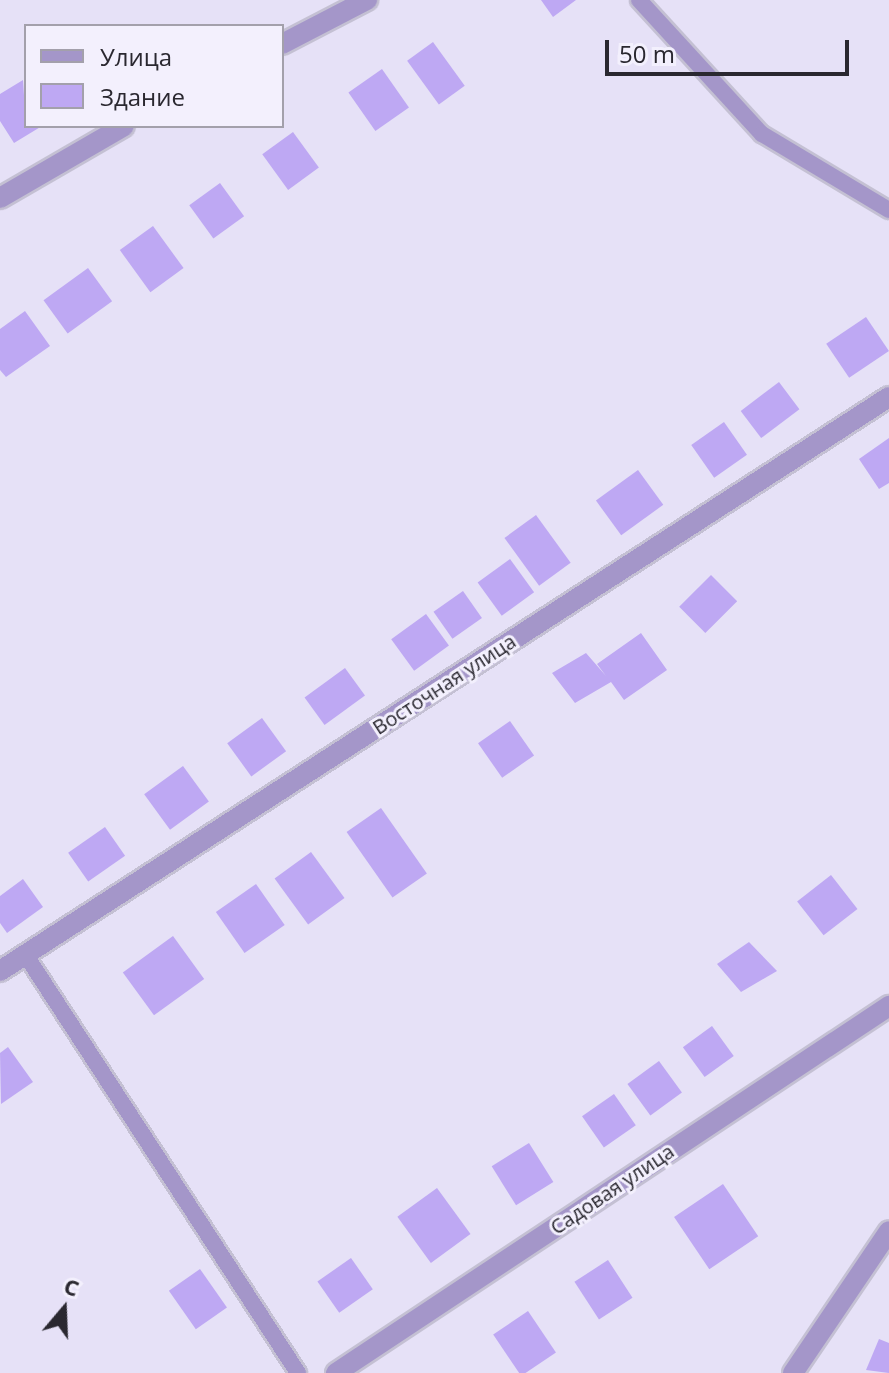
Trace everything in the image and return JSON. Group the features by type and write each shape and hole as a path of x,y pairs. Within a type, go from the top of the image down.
{"street":[{"path":"284,43 367,0"},
{"path":"0,198 121,128"},
{"name":"Восточная улица","path":"0,971 889,397"},
{"name":"Садовая улица","path":"336,1373 889,1006"},
{"path":"793,1373 889,1231"}],"lane":[{"path":"639,0 762,134 889,210"},
{"path":"25,954 298,1373"}],"building":[{"path":"541,0 576,0 553,17"},
{"path":"433,42 465,86 439,104 407,61"},
{"path":"382,69 409,108 375,131 348,93"},
{"path":"23,80 24,128 39,128 14,143 0,121 0,94"},
{"path":"293,132 319,168 288,190 262,154"},
{"path":"220,183 244,216 213,239 189,205"},
{"path":"153,226 184,268 150,292 120,250"},
{"path":"88,268 112,301 68,333 44,300"},
{"path":"25,311 50,346 6,377 0,370 0,329"},
{"path":"866,317 889,351 849,378 826,344"},
{"path":"779,382 799,409 761,438 741,411"},
{"path":"724,422 747,455 714,478 691,445"},
{"path":"889,438 889,483 879,489 859,459"},
{"path":"638,470 663,505 621,535 596,501"},
{"path":"536,515 571,563 539,586 504,538"},
{"path":"510,559 534,592 502,616 478,583"},
{"path":"711,575 737,601 705,633 679,607"},
{"path":"463,591 482,618 452,639 434,612"},
{"path":"426,614 449,646 414,671 391,639"},
{"path":"641,633 667,670 624,700 611,682 575,703 552,673 586,653 606,676 597,664"},
{"path":"345,668 365,696 325,725 305,697"},
{"path":"262,718 286,751 251,776 227,743"},
{"path":"510,721 534,755 502,778 478,743"},
{"path":"183,766 209,802 170,830 144,794"},
{"path":"381,808 427,874 392,898 347,832"},
{"path":"105,827 125,856 88,881 68,853"},
{"path":"311,852 345,898 308,925 275,878"},
{"path":"831,875 857,909 824,935 797,901"},
{"path":"23,879 43,907 7,933 0,923 0,896"},
{"path":"256,884 285,925 245,953 216,912"},
{"path":"173,936 204,979 154,1015 123,972"},
{"path":"749,942 777,971 741,992 717,964"},
{"path":"712,1026 734,1056 705,1077 683,1047"},
{"path":"8,1047 33,1082 1,1104 0,1053"},
{"path":"659,1061 682,1093 650,1115 627,1084"},
{"path":"614,1094 636,1125 604,1147 582,1116"},
{"path":"529,1143 553,1182 516,1205 492,1166"},
{"path":"723,1184 758,1236 709,1269 674,1217"},
{"path":"437,1188 471,1234 431,1263 397,1217"},
{"path":"351,1258 373,1289 339,1313 317,1282"},
{"path":"608,1260 633,1298 599,1320 574,1282"},
{"path":"200,1269 227,1308 196,1329 169,1291"},
{"path":"528,1311 556,1352 525,1373 519,1373 493,1334"},
{"path":"879,1339 889,1343 889,1373 866,1370"}]}
